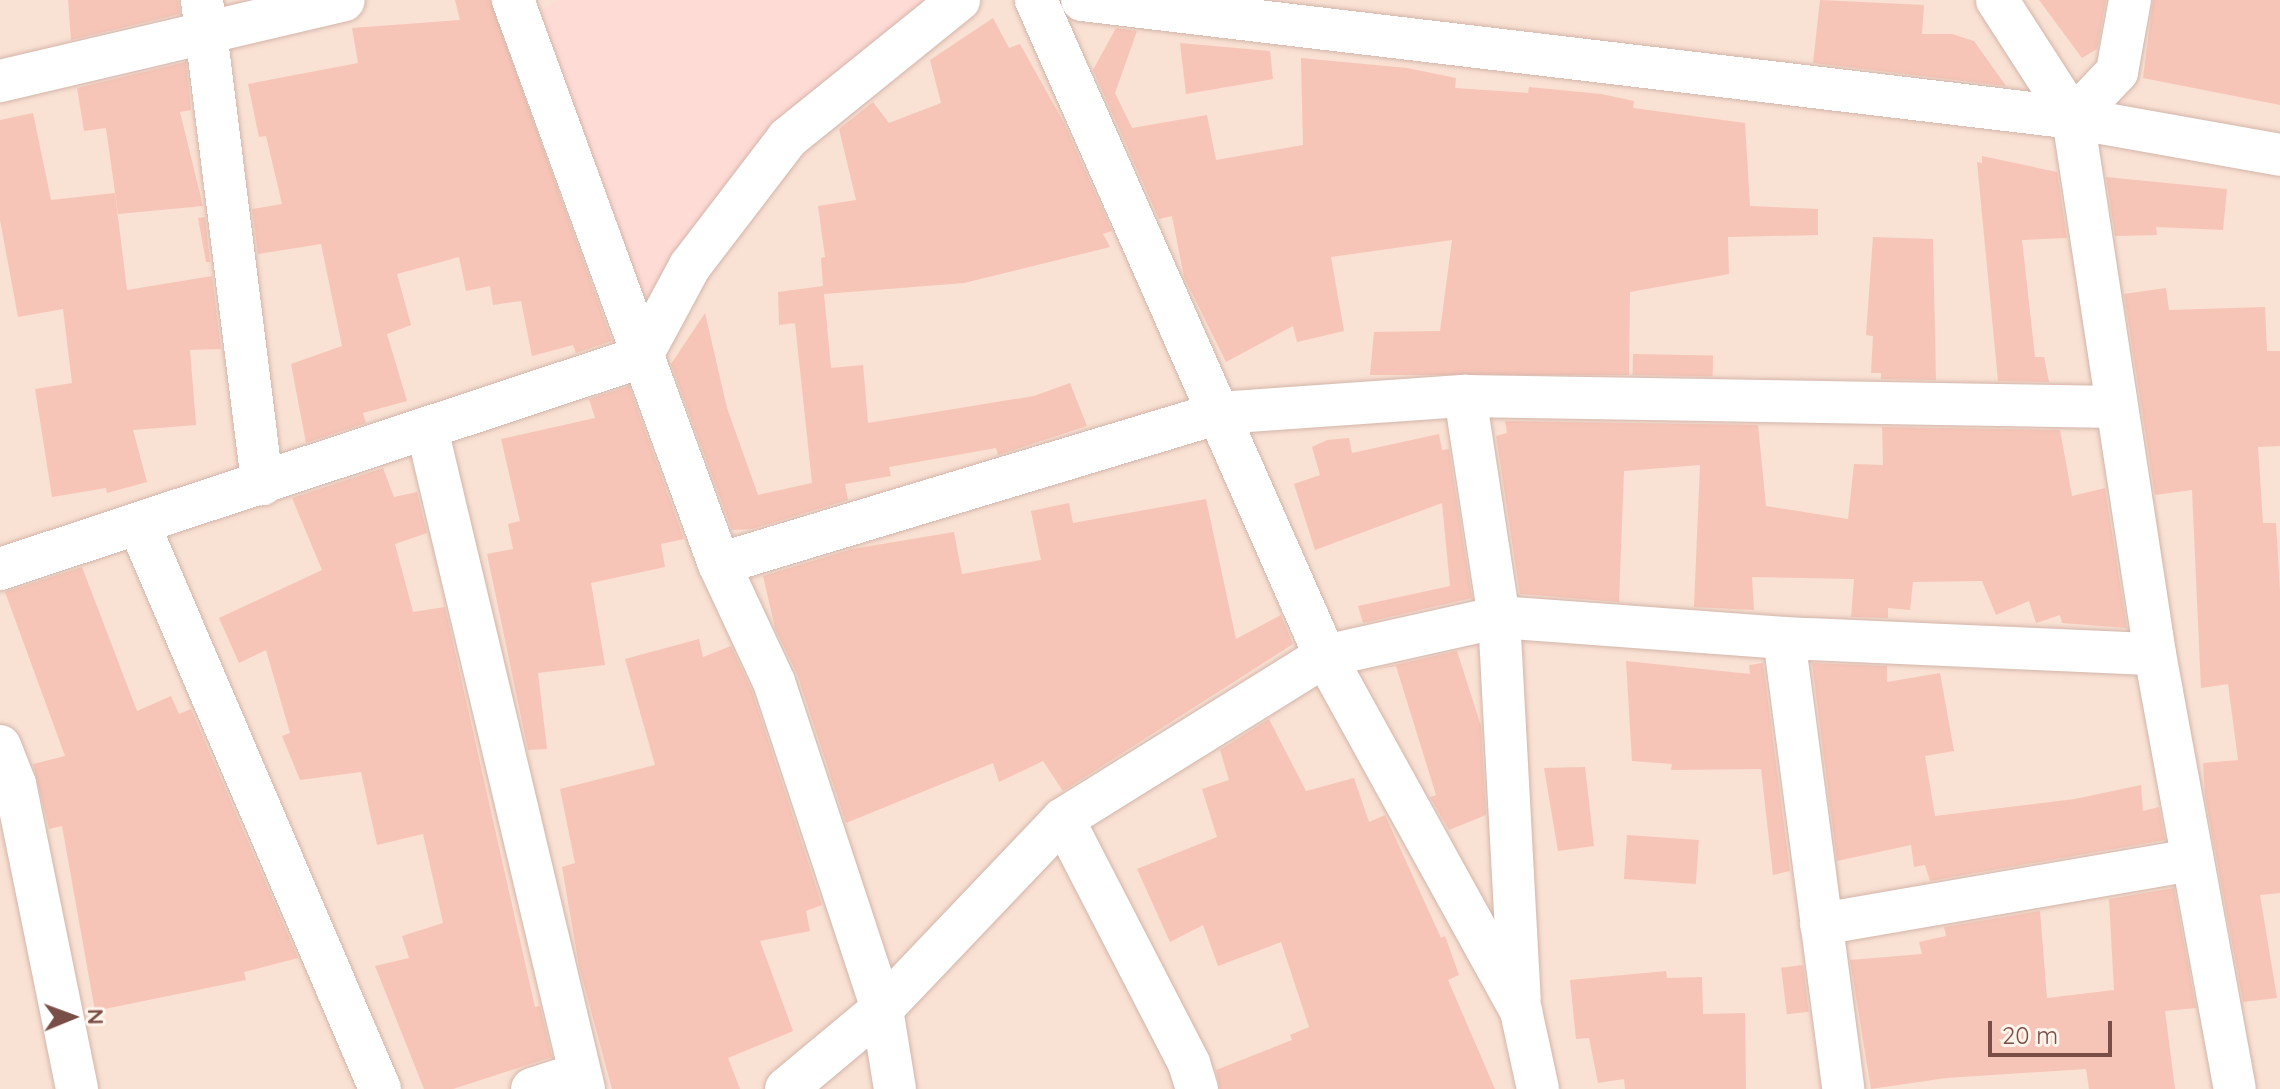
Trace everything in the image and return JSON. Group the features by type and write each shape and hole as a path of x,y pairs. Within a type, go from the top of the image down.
{"street":[{"path":"0,81 204,17 344,0"},
{"path":"513,0 719,564 774,682 882,1009 895,1089"},
{"path":"2,558 139,525 641,357 690,266 788,138 959,0"},
{"path":"1036,0 1325,656 1521,1011"},
{"path":"1082,0 2073,118 2280,155"},
{"path":"1997,0 2073,118 2155,654 2235,1089"},
{"path":"2073,118 2117,72 2130,0"},
{"path":"204,17 262,484"},
{"path":"719,564 1219,413 1465,396 2116,407"},
{"path":"1465,396 1499,617 1521,1011 1538,1089"},
{"path":"427,429 581,1082 532,1089"},
{"path":"139,525 380,1089"},
{"path":"786,1089 882,1009 1063,819 1325,656 1499,617 1784,638 2155,654"},
{"path":"1784,638 1843,1089"},
{"path":"0,746 15,784 77,1089"},
{"path":"1063,819 1189,1063 1197,1089"},
{"path":"1821,924 2193,860"}],"shaded area":[{"path":"0,0 2280,0 2280,1089 0,1089"},
{"path":"559,0 940,0 646,322 539,13"}],"building":[{"path":"68,0 178,0 180,14 71,40"},
{"path":"455,0 490,0 612,341 576,353 573,345 532,356 521,301 493,305 490,286 466,291 459,257 397,274 411,325 387,334 407,401 363,413 366,423 306,443 291,364 342,346 321,244 258,254 252,209 282,204 266,136 259,137 248,84 358,63 352,28 460,20"},
{"path":"1820,0 1924,5 1922,34 1952,34 1974,41 2006,86 1813,63"},
{"path":"2039,0 2106,0 2097,49 2082,58"},
{"path":"2153,0 2280,0 2280,105 2143,78"},
{"path":"993,18 1009,48 1020,44 1064,123 1112,231 1103,234 1110,247 964,283 824,294 831,368 863,365 868,423 1034,396 1070,383 1087,426 998,455 996,448 889,467 891,476 845,484 848,500 752,529 732,530 671,364 705,313 727,408 758,495 812,483 795,323 779,325 778,292 823,286 821,258 825,257 818,206 856,200 839,129 873,102 889,123 941,103 930,60"},
{"path":"1116,28 1137,31 1115,93 1132,128 1207,115 1216,160 1303,145 1301,58 1407,68 1456,78 1455,88 1528,93 1529,87 1601,94 1634,101 1633,108 1745,123 1750,206 1818,209 1818,235 1728,237 1729,274 1630,292 1629,375 1370,375 1374,332 1440,331 1452,240 1331,257 1344,331 1297,342 1293,326 1226,362 1184,277 1172,216 1159,219 1093,70"},
{"path":"1180,43 1270,51 1273,79 1186,94"},
{"path":"186,62 191,110 180,112 203,206 118,214 106,128 84,131 77,88"},
{"path":"33,113 51,200 115,193 127,290 212,276 221,349 190,350 196,425 133,430 147,482 107,493 106,488 52,497 35,389 72,383 63,309 18,317 0,220 0,120"},
{"path":"1982,156 2057,172 2067,238 2022,240 2035,357 2044,357 2049,382 1998,381 1977,162 1982,163"},
{"path":"2106,177 2227,189 2223,230 2156,227 2157,235 2115,236"},
{"path":"205,217 210,262 206,262 198,218"},
{"path":"1873,237 1933,239 1936,380 1881,379 1881,373 1871,373 1873,336 1866,335"},
{"path":"2166,288 2169,310 2265,307 2267,351 2280,351 2280,446 2258,447 2263,523 2276,523 2280,591 2280,893 2260,895 2277,998 2243,1002 2205,796 2203,763 2238,760 2228,684 2201,688 2192,490 2155,495 2124,294"},
{"path":"1633,354 1713,355 1713,376 1633,375"},
{"path":"629,386 684,539 661,544 665,567 591,583 605,665 538,673 547,749 528,750 487,554 513,549 508,524 520,521 501,439 595,418 589,399"},
{"path":"1505,421 1758,425 1766,506 1848,519 1854,464 1883,465 1882,427 2060,430 2072,496 2105,488 2127,628 2062,623 2060,615 2036,623 2029,601 1996,615 1982,581 1913,582 1910,610 1888,608 1888,618 1851,617 1854,579 1752,577 1754,610 1694,607 1700,465 1624,471 1619,602 1520,594 1496,436 1507,433"},
{"path":"1439,434 1442,450 1449,449 1472,598 1363,623 1358,606 1450,586 1442,503 1315,550 1294,484 1320,475 1312,447 1327,440 1349,438 1352,453"},
{"path":"383,468 394,497 417,492 427,533 395,544 413,612 445,607 535,1007 540,1006 552,1057 453,1089 424,1089 375,966 409,958 402,936 443,923 423,834 377,845 361,772 300,780 282,736 290,733 266,650 239,663 219,618 322,570 292,498"},
{"path":"1206,499 1236,639 1281,615 1293,644 1063,791 1043,761 999,782 993,763 846,823 797,674 775,628 763,576 852,549 954,532 962,574 1041,560 1031,511 1069,503 1073,523"},
{"path":"82,567 137,711 171,696 179,714 191,709 298,958 244,972 246,980 95,1011 62,826 49,829 33,764 65,756 5,592"},
{"path":"699,639 703,657 731,646 752,691 822,905 806,911 810,931 760,941 793,1031 728,1058 740,1089 612,1089 579,966 562,867 575,863 560,789 655,765 625,659"},
{"path":"1457,651 1481,726 1486,815 1449,830 1430,797 1436,795 1396,666 1377,669"},
{"path":"1626,661 1750,674 1749,665 1763,663 1790,871 1773,875 1761,769 1671,770 1672,764 1632,761"},
{"path":"1812,663 1887,666 1887,682 1940,673 1954,751 1925,756 1935,816 2075,799 2141,785 2143,811 2159,807 2165,840 1930,881 1925,865 1914,867 1911,845 1837,861"},
{"path":"1269,719 1306,791 1354,778 1369,822 1385,815 1441,938 1445,936 1459,975 1448,980 1495,1089 1220,1089 1216,1070 1292,1040 1290,1035 1309,1027 1281,942 1218,966 1203,925 1170,942 1137,869 1217,837 1202,789 1229,780 1220,750"},
{"path":"1585,767 1594,846 1558,851 1544,768"},
{"path":"1627,835 1699,840 1696,884 1624,879"},
{"path":"2174,888 2196,1008 2165,1011 2175,1089 2089,1089 2086,1069 1946,1078 1871,1089 1850,960 1922,954 1919,942 1946,936 1944,927 2040,911 2047,998 2114,990 2109,899"},
{"path":"1803,965 1809,1012 1787,1014 1781,968"},
{"path":"1666,971 1667,978 1702,977 1703,1014 1745,1013 1746,1089 1625,1089 1624,1079 1598,1083 1589,1038 1576,1039 1570,980"}]}
